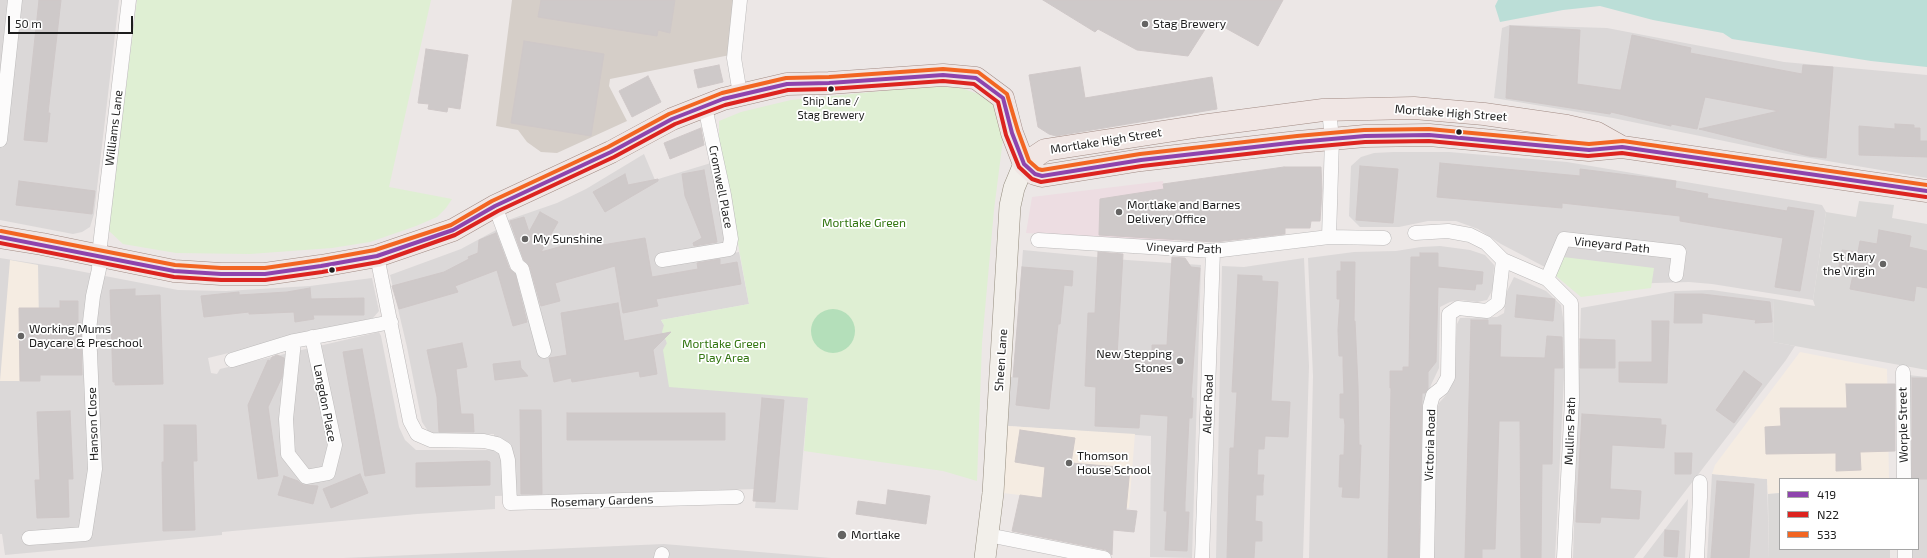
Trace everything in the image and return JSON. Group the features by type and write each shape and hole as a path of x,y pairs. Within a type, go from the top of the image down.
{"main road":[{"path":"0,237 174,271 221,274 265,274 377,256 453,230 495,206 611,152 672,119 740,94 787,84 829,83 943,75 976,78 1003,98 1012,133 1024,164"},
{"name":"Mortlake High Street","path":"1622,146 1598,133 1567,126 1484,114 1414,108 1328,110 1201,126 1045,150 1024,164 1035,174 1042,176 1141,160 1332,139 1365,136 1429,135 1589,150 1622,146 1927,191"},
{"name":"Sheen Lane","path":"985,558 999,406 1010,206 1014,188 1024,164"}],"street":[{"path":"0,140 15,0"},
{"name":"Williams Lane","path":"100,257 129,0"},
{"path":"740,0 734,58 740,94"},
{"name":"Cromwell Place","path":"662,260 729,249 731,239 724,195 705,107"},
{"path":"1328,110 1332,139 1329,237"},
{"path":"495,206 517,265 522,269 544,351"},
{"path":"1415,234 1448,231 1470,235 1486,243 1503,260 1548,279"},
{"name":"Vineyard Path","path":"1038,240 1213,251 1329,237 1384,238"},
{"name":"Vineyard Path","path":"1548,279 1564,239 1679,252 1676,276"},
{"name":"Alder Road","path":"1202,558 1213,251"},
{"path":"232,360 294,341 391,322 377,256"},
{"name":"Hanson Close","path":"29,538 85,534 95,469 89,330 100,257"},
{"name":"Victoria Road","path":"1427,558 1430,406 1433,395 1442,388 1448,377 1450,314 1458,308 1487,311 1498,303 1503,260"},
{"name":"Mullins Path","path":"1548,279 1571,304 1572,400 1564,558"},
{"name":"Rosemary Gardens","path":"391,322 410,421 417,434 431,440 484,441 497,444 505,449 508,460 510,503 736,497"},
{"name":"Langdon Place","path":"294,341 286,419 288,454 306,477 328,473 335,445 312,337"},
{"name":"Worple Street","path":"1902,372 1904,478"},
{"path":"1697,558 1700,482"},
{"path":"988,535 1104,558"}],"shaded area":[{"path":"0,0 119,0 94,214 90,227 82,232 73,234 0,220"},
{"path":"512,0 736,0 730,55 610,79 609,86 627,121 557,153 541,152 527,142 518,130 496,126"},
{"path":"1510,25 1607,28 1784,62 1927,75 1927,178 1787,154 1613,118 1494,98 1502,28"},
{"path":"1449,152 1567,162 1822,205 1826,212 1813,300 1712,284 1689,282 1623,284 1564,277 1501,244 1478,229 1456,221 1428,221 1399,227 1360,227 1349,216 1351,166 1361,157 1374,153"},
{"path":"644,154 655,180 711,163 729,254 739,252 749,304 661,320 664,325 665,337 667,343 808,398 798,510 755,508 757,489 495,496 495,509 417,514 222,532 222,535 5,555 2,534 0,534 0,258 58,267 178,290 226,291 310,286 372,278 379,311 373,318 208,358 211,373 217,374 220,369 379,332 399,427 405,440 416,450 494,450 494,434 434,435 428,431 422,422 407,347 390,275 461,249 498,229 508,220 557,203 586,189"},
{"name":"Mortlake and Barnes Delivery Office","path":"1163,181 1174,242 1026,233 1032,197"},
{"path":"1859,201 1894,205 1892,218 1927,224 1927,370 1773,342 1774,299 1815,306 1813,300 1826,212 1856,217"},
{"path":"1440,246 1470,250 1485,255 1494,265 1493,289 1487,300 1477,302 1460,300 1450,302 1440,307 1439,368 1431,385 1425,406 1418,558 1309,558 1313,376 1308,258 1354,252 1396,251"},
{"path":"1023,250 1127,260 1201,265 1192,558 1150,557 1151,436 1008,426 1010,377 1013,377"},
{"path":"1304,258 1309,366 1303,558 1216,558 1222,266 1244,267"},
{"name":"Working Mums Daycare & Preschool","path":"10,260 38,265 40,381 0,381"},
{"path":"1514,277 1546,291 1561,305 1566,337 1555,558 1433,558 1436,414 1439,403 1446,395 1452,383 1457,324 1460,318 1497,317 1504,313 1507,291"},
{"path":"1712,290 1774,299 1773,342 1795,346 1786,360 1634,558 1573,558 1581,308 1675,291"},
{"path":"1800,352 1887,369 1889,478 1779,478 1779,493 1768,494 1767,479 1712,474 1715,465"},
{"path":"1908,375 1927,377 1927,558 1912,558 1912,550 1919,550 1919,478 1910,478"},
{"name":"Thomson House School","path":"1008,426 1135,434 1129,508 1003,493"},
{"path":"1712,474 1767,479 1769,558 1707,558"},
{"path":"1779,493 1779,550 1890,550 1890,558 1769,558 1768,494"},
{"path":"1688,499 1685,558 1643,558"},
{"path":"664,544 831,558 343,558"}],"green space":[{"path":"137,0 431,0 389,187 452,199 437,217 416,226 370,242 332,248 250,254 176,253 123,244 108,230"},
{"name":"Mortlake Green","path":"932,86 961,88 987,97 1001,110 1004,131 994,210 982,343 977,481 943,471 804,451 808,398 669,387 663,350 667,343 662,332 664,325 661,320 749,304 719,139 719,121 741,112 791,100"},
{"path":"1563,257 1654,268 1651,288 1581,297 1556,276"},
{"path":"837,309 849,315 854,323 854,339 849,347 841,352 829,353 817,347 812,339 811,327 817,315 825,310"}],"water":[{"path":"1498,0 1927,0 1927,67 1871,61 1732,39 1723,33 1653,20 1600,6 1563,10 1500,22 1495,6"}],"building":[{"path":"39,0 61,0 48,113 50,113 47,142 24,140"},
{"path":"541,0 675,0 670,33 658,30 657,36 538,17"},
{"name":"Stag Brewery","path":"1043,0 1283,0 1258,46 1211,20 1188,56 1137,50 1098,29 1095,32"},
{"path":"1510,26 1580,30 1577,84 1619,90 1621,90 1632,35 1691,48 1690,53 1802,74 1803,65 1833,67 1826,158 1809,156 1699,129 1779,111 1705,97 1697,129 1671,124 1671,126 1611,112 1610,114 1506,98"},
{"path":"524,41 604,54 591,136 511,123"},
{"path":"426,49 468,55 460,109 448,107 447,112 428,109 429,104 418,103"},
{"path":"719,65 723,82 698,88 694,70"},
{"path":"1080,67 1085,98 1212,77 1217,109 1056,136 1049,134 1038,127 1029,75"},
{"path":"648,76 661,102 632,117 619,91"},
{"path":"1895,124 1914,125 1914,128 1920,128 1920,141 1927,141 1927,157 1859,155 1859,126 1895,129"},
{"path":"701,128 704,145 670,159 664,143"},
{"path":"1440,163 1580,176 1580,169 1676,181 1675,188 1708,194 1707,198 1787,211 1788,207 1814,211 1800,291 1775,287 1783,238 1680,221 1680,216 1562,203 1562,208 1437,197"},
{"path":"1360,166 1398,169 1393,223 1356,220"},
{"path":"1284,167 1321,167 1322,190 1320,221 1311,221 1310,228 1285,228 1285,234 1215,242 1099,235 1100,199 1164,189 1163,184"},
{"path":"704,170 717,242 694,246 693,243 702,238 685,196 682,174"},
{"path":"625,174 628,185 658,179 658,181 605,212 593,192"},
{"path":"19,181 95,191 92,214 16,205"},
{"path":"540,212 558,222 541,252 594,237 596,246 645,238 652,277 698,269 697,263 720,259 720,265 737,262 741,284 656,299 658,306 623,313 615,266 555,283 560,301 541,306 530,267 524,260 510,221 524,217 529,232"},
{"name":"St Mary the Virgin","path":"1879,230 1911,236 1909,247 1927,251 1927,288 1916,286 1914,301 1850,289 1854,270 1839,267 1842,250 1858,252 1860,241 1877,244"},
{"path":"496,233 509,268 515,274 527,322 513,326 497,270 455,286 458,292 399,309 392,286 444,272 469,259 468,257 478,253 479,240"},
{"path":"1098,252 1123,254 1117,356 1152,357 1152,345 1167,345 1172,257 1185,258 1191,267 1200,268 1191,398 1193,398 1192,418 1189,418 1185,502 1185,512 1189,512 1187,551 1165,550 1167,511 1164,511 1168,416 1140,414 1139,428 1095,426 1096,387 1085,386 1088,313 1095,313"},
{"path":"1420,253 1438,253 1438,267 1483,272 1482,284 1476,284 1475,290 1438,287 1436,362 1428,372 1428,389 1425,393 1422,393 1419,558 1388,558 1390,371 1403,371 1403,367 1409,367 1411,257 1420,257"},
{"path":"1341,262 1355,262 1354,321 1358,386 1359,445 1361,445 1359,498 1342,497 1343,487 1339,487 1340,455 1344,455 1345,425 1344,418 1340,418 1340,394 1344,394 1343,356 1339,356 1338,330 1340,299 1337,299 1337,271 1341,271"},
{"path":"1022,267 1073,271 1072,286 1064,285 1060,324 1058,324 1049,409 1016,405 1019,377 1013,377"},
{"path":"1238,275 1262,276 1262,281 1278,282 1271,401 1290,402 1288,437 1265,436 1264,449 1258,449 1257,475 1264,475 1263,495 1256,495 1255,521 1262,522 1262,541 1255,541 1254,558 1227,558 1230,448 1234,448 1237,392 1232,392"},
{"path":"310,288 311,299 364,298 364,315 313,315 314,319 295,322 294,312 249,314 249,312 204,317 201,296 239,292 239,295 287,292"},
{"path":"135,289 135,296 160,295 163,384 115,385 115,382 113,382 110,290"},
{"path":"1675,294 1702,294 1770,302 1772,322 1755,323 1756,320 1702,313 1702,323 1674,323"},
{"path":"1517,295 1555,299 1553,321 1515,317"},
{"path":"60,301 78,301 78,323 81,323 82,375 40,375 40,381 20,381 19,308 60,308"},
{"path":"618,303 624,341 671,332 653,350 657,374 640,377 639,371 572,382 571,378 554,382 549,358 567,355 561,313"},
{"path":"1471,320 1488,320 1488,325 1501,325 1500,357 1545,358 1547,336 1562,337 1563,368 1554,368 1552,464 1542,464 1541,558 1521,558 1520,421 1499,421 1495,549 1482,549 1482,558 1465,558"},
{"path":"1652,321 1669,321 1667,383 1619,382 1619,362 1652,362"},
{"path":"1580,339 1615,340 1615,368 1580,368"},
{"path":"462,343 467,367 456,369 461,414 473,414 474,432 439,432 437,397 427,350"},
{"path":"362,349 385,473 365,476 343,352"},
{"path":"277,355 284,358 282,377 268,407 278,476 258,479 248,405 268,360 270,361 272,357"},
{"path":"520,361 521,368 528,376 495,380 493,364"},
{"path":"1744,371 1762,384 1734,423 1716,410"},
{"path":"1912,378 1927,378 1927,479 1912,478"},
{"path":"1846,384 1895,384 1895,451 1860,452 1861,470 1836,471 1836,453 1766,454 1765,427 1781,426 1780,408 1847,408"},
{"path":"762,398 784,400 775,502 753,501"},
{"path":"520,410 541,410 542,494 521,494"},
{"path":"70,411 73,479 68,479 69,517 37,518 35,480 40,480 37,412"},
{"path":"567,413 725,413 725,440 567,440"},
{"path":"1582,414 1661,419 1661,425 1666,425 1664,448 1612,445 1610,489 1641,491 1639,519 1601,517 1600,523 1576,522"},
{"path":"164,425 196,425 197,461 193,461 195,530 163,531 162,462 164,462"},
{"path":"1020,430 1075,438 1071,463 1130,468 1126,510 1137,511 1134,532 1113,530 1112,555 1106,550 1012,531 1020,495 1042,498 1045,467 1015,462"},
{"path":"1675,453 1692,453 1691,474 1675,474"},
{"path":"490,462 490,485 416,487 416,463"},
{"path":"360,474 368,493 331,508 323,489"},
{"path":"284,476 298,481 303,485 318,486 313,504 278,495"},
{"path":"1717,481 1754,484 1749,558 1711,558"},
{"name":"Mortlake","path":"888,490 930,496 926,524 856,514 858,501 886,505"},
{"path":"1665,530 1679,531 1677,557 1664,556"}],"transit line":[{"name":"533","path":"1,231 175,265 221,268 265,268 320,260 375,250 451,225 492,201 608,147 669,114 722,93 786,78 829,77 943,69 978,72 1007,94 1029,161 1038,169 1042,170 1140,154 1297,136 1364,130 1429,129 1589,144 1623,141 1927,185"},
{"name":"419","path":"0,237 174,271 221,274 265,274 321,266 377,256 453,230 495,206 611,152 672,119 723,99 787,84 829,83 943,75 976,78 1003,98 1012,133 1024,164 1035,174 1042,176 1141,160 1298,142 1365,136 1429,135 1589,150 1622,147 1927,191"},
{"name":"N22","path":"0,243 174,277 221,280 265,280 322,272 379,262 455,235 498,211 614,157 675,124 725,105 788,90 829,89 943,81 974,84 998,102 1006,135 1019,167 1032,179 1041,182 1142,166 1299,148 1365,142 1429,141 1588,156 1622,153 1926,197"}],"place":[{"name":"Stag Brewery","path":"1145,24"},
{"name":"Ship Lane / Stag Brewery","path":"831,89"},
{"name":"Mortlake and Barnes Delivery Office","path":"1119,212"},
{"name":"My Sunshine","path":"525,239"},
{"name":"St Mary the Virgin","path":"1883,264"},
{"name":"Working Mums Daycare & Preschool","path":"21,336"},
{"name":"New Stepping Stones","path":"1180,361"},
{"name":"Thomson House School","path":"1069,463"},
{"name":"Mortlake","path":"842,535"}],"park label":[{"name":"Mortlake Green Play Area","path":"724,351"}]}
